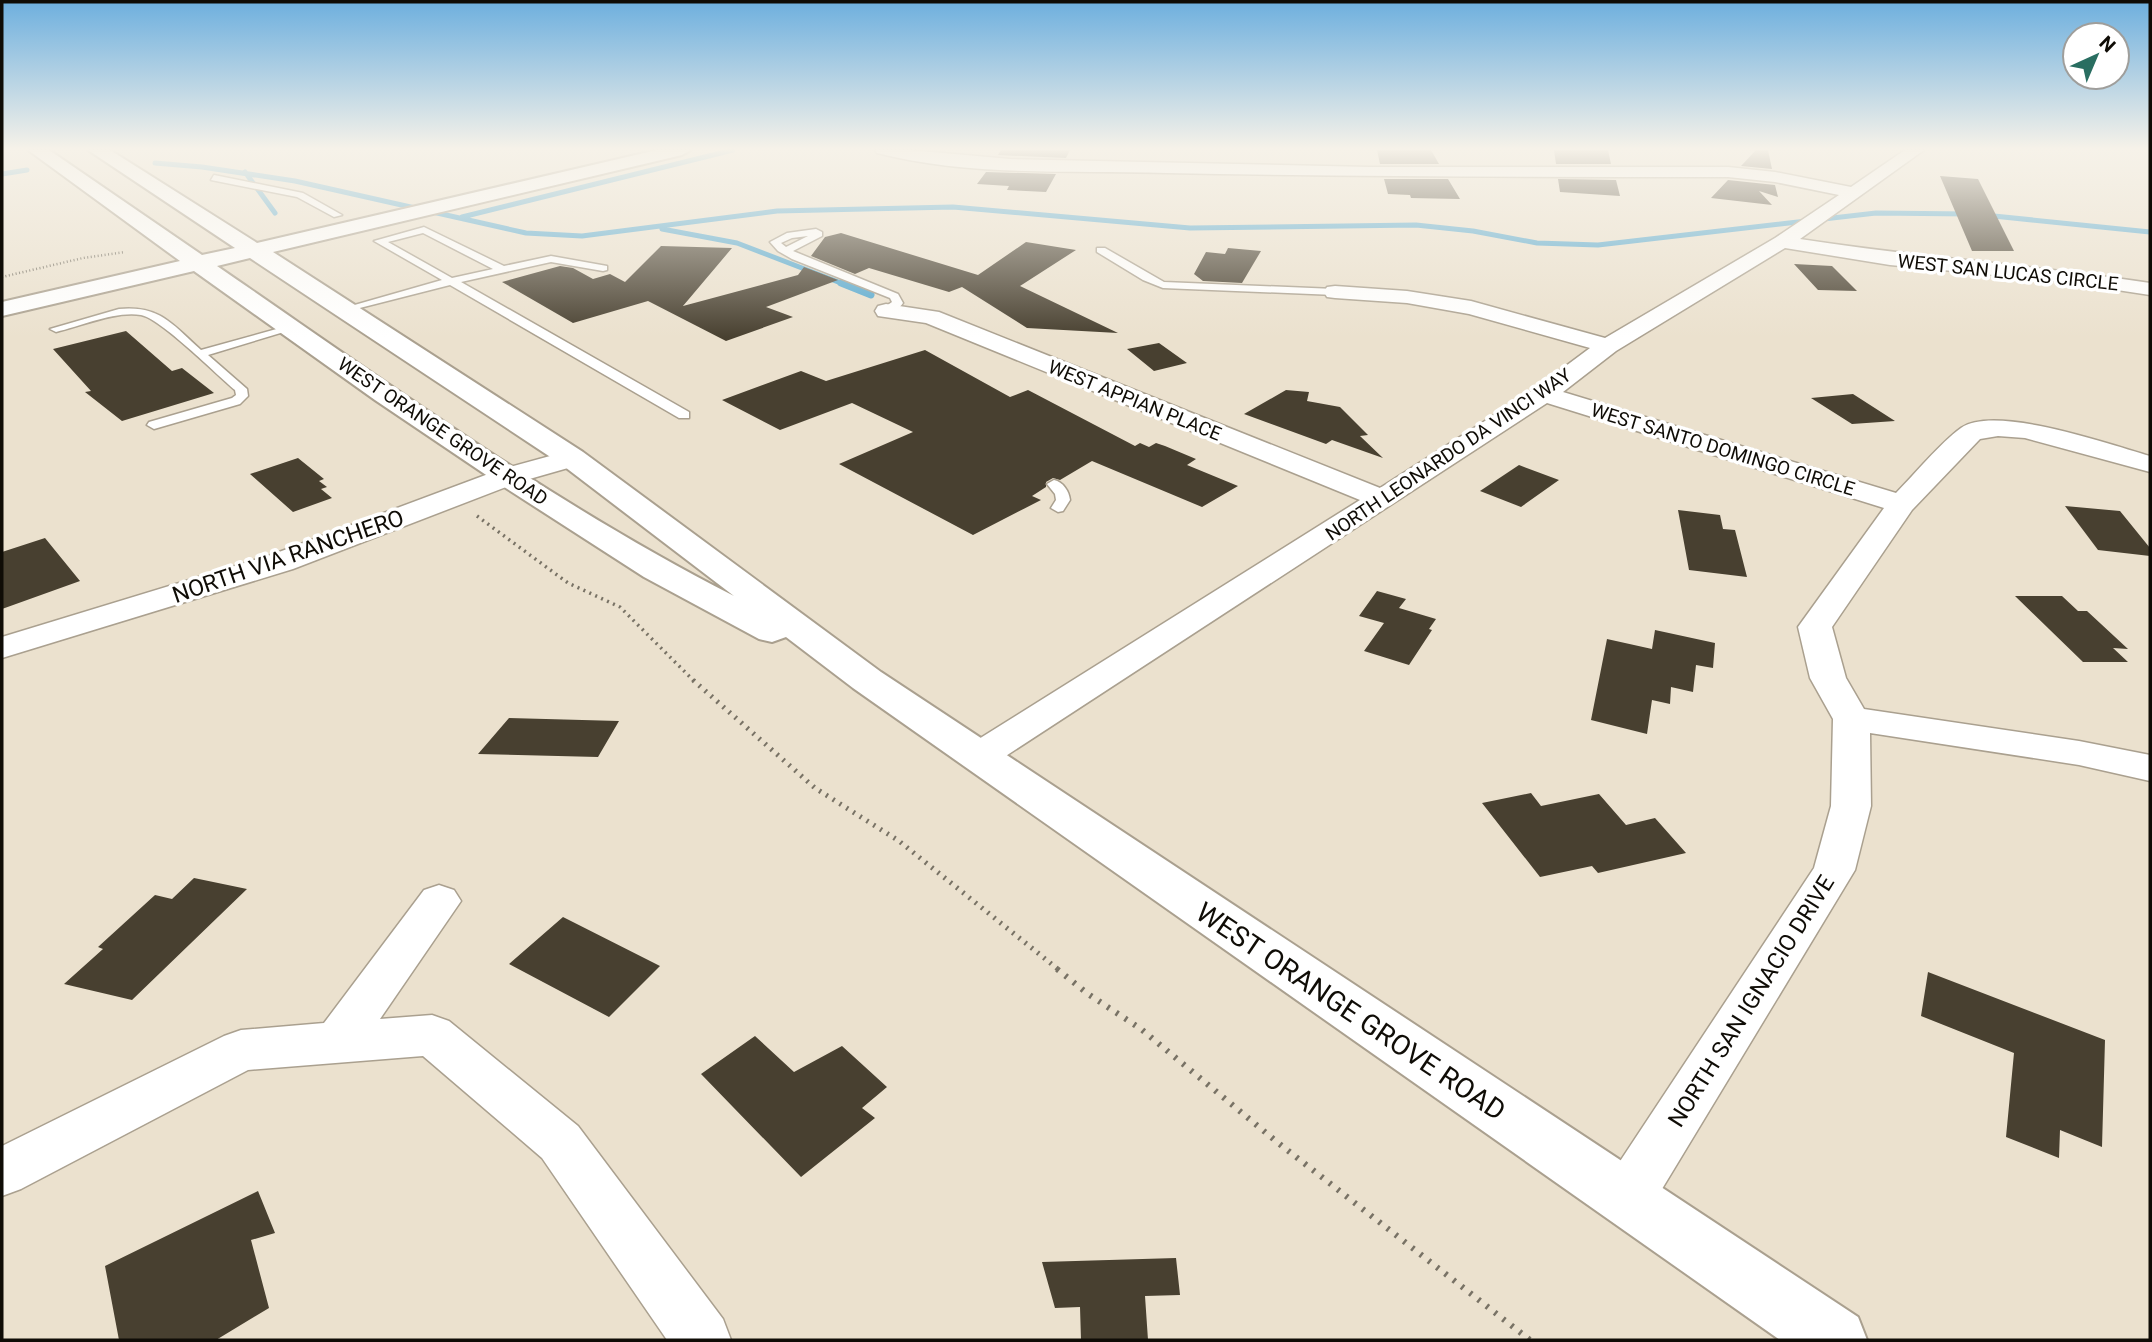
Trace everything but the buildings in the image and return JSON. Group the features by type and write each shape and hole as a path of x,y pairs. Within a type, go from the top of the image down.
{"main road":[{"name":"WEST ORANGE GROVE ROAD","path":"125,213 509,475 656,570 867,680"},
{"name":"WEST ORANGE GROVE ROAD","path":"195,213 572,458 867,680 1835,1340"},
{"path":"244,244 347,213"},
{"path":"2,309 188,257 415,213"},
{"path":"2,290 188,257"}],"street":[{"name":"NORTH LEONARDO DA VINCI WAY","path":"979,756 1544,394 1608,346 1782,242 1823,213"},
{"name":"WEST SAN LUCAS CIRCLE","path":"1782,242 1889,259 2058,275 2150,289"},
{"path":"1335,292 1407,297 1471,308 1608,346"},
{"name":"WEST APPIAN PLACE","path":"886,311 931,317 1382,499"},
{"name":"WEST SANTO DOMINGO CIRCLE","path":"1544,394 1902,504"},
{"name":"NORTH SAN IGNACIO DRIVE","path":"1626,1199 1834,870 1851,806 1851,719 1828,678 1815,627 1902,504 1972,432 2002,423 2150,464"},
{"name":"NORTH VIA RANCHERO","path":"2,648 282,562 509,475 572,458"},
{"path":"1851,719 2079,753 2150,768"},
{"path":"337,1042 439,901"},
{"path":"2,1172 241,1050 432,1035 560,1142 702,1340"}],"lane":[{"path":"333,213 337,215"},
{"path":"502,269 424,230 379,241 684,415"},
{"path":"1101,250 1148,280 1163,285 1335,292"},
{"path":"786,251 894,296 898,303 886,311"},
{"path":"348,310 451,281 551,259 603,268"},
{"path":"56,329 124,312 151,313 241,389 242,396 236,401 155,425"},
{"path":"199,354 291,328"},
{"path":"1054,484 1062,493 1063,500 1058,508"}],"path":[{"path":"2,277 83,258 125,252"},
{"path":"474,513 568,583 620,607 673,662 815,788 920,857 1088,994 1141,1029 1277,1142 1530,1340"}],"waterway":[{"path":"435,213 526,233 582,236 764,213"},
{"path":"462,217 480,213"},
{"path":"1017,213 1190,228 1416,225 1473,231 1537,243 1598,245 1876,213 1969,214"},
{"path":"1984,215 2150,232"},
{"path":"662,229 737,243 846,285"},
{"path":"841,283 846,285"},
{"path":"846,285 871,295"}]}
